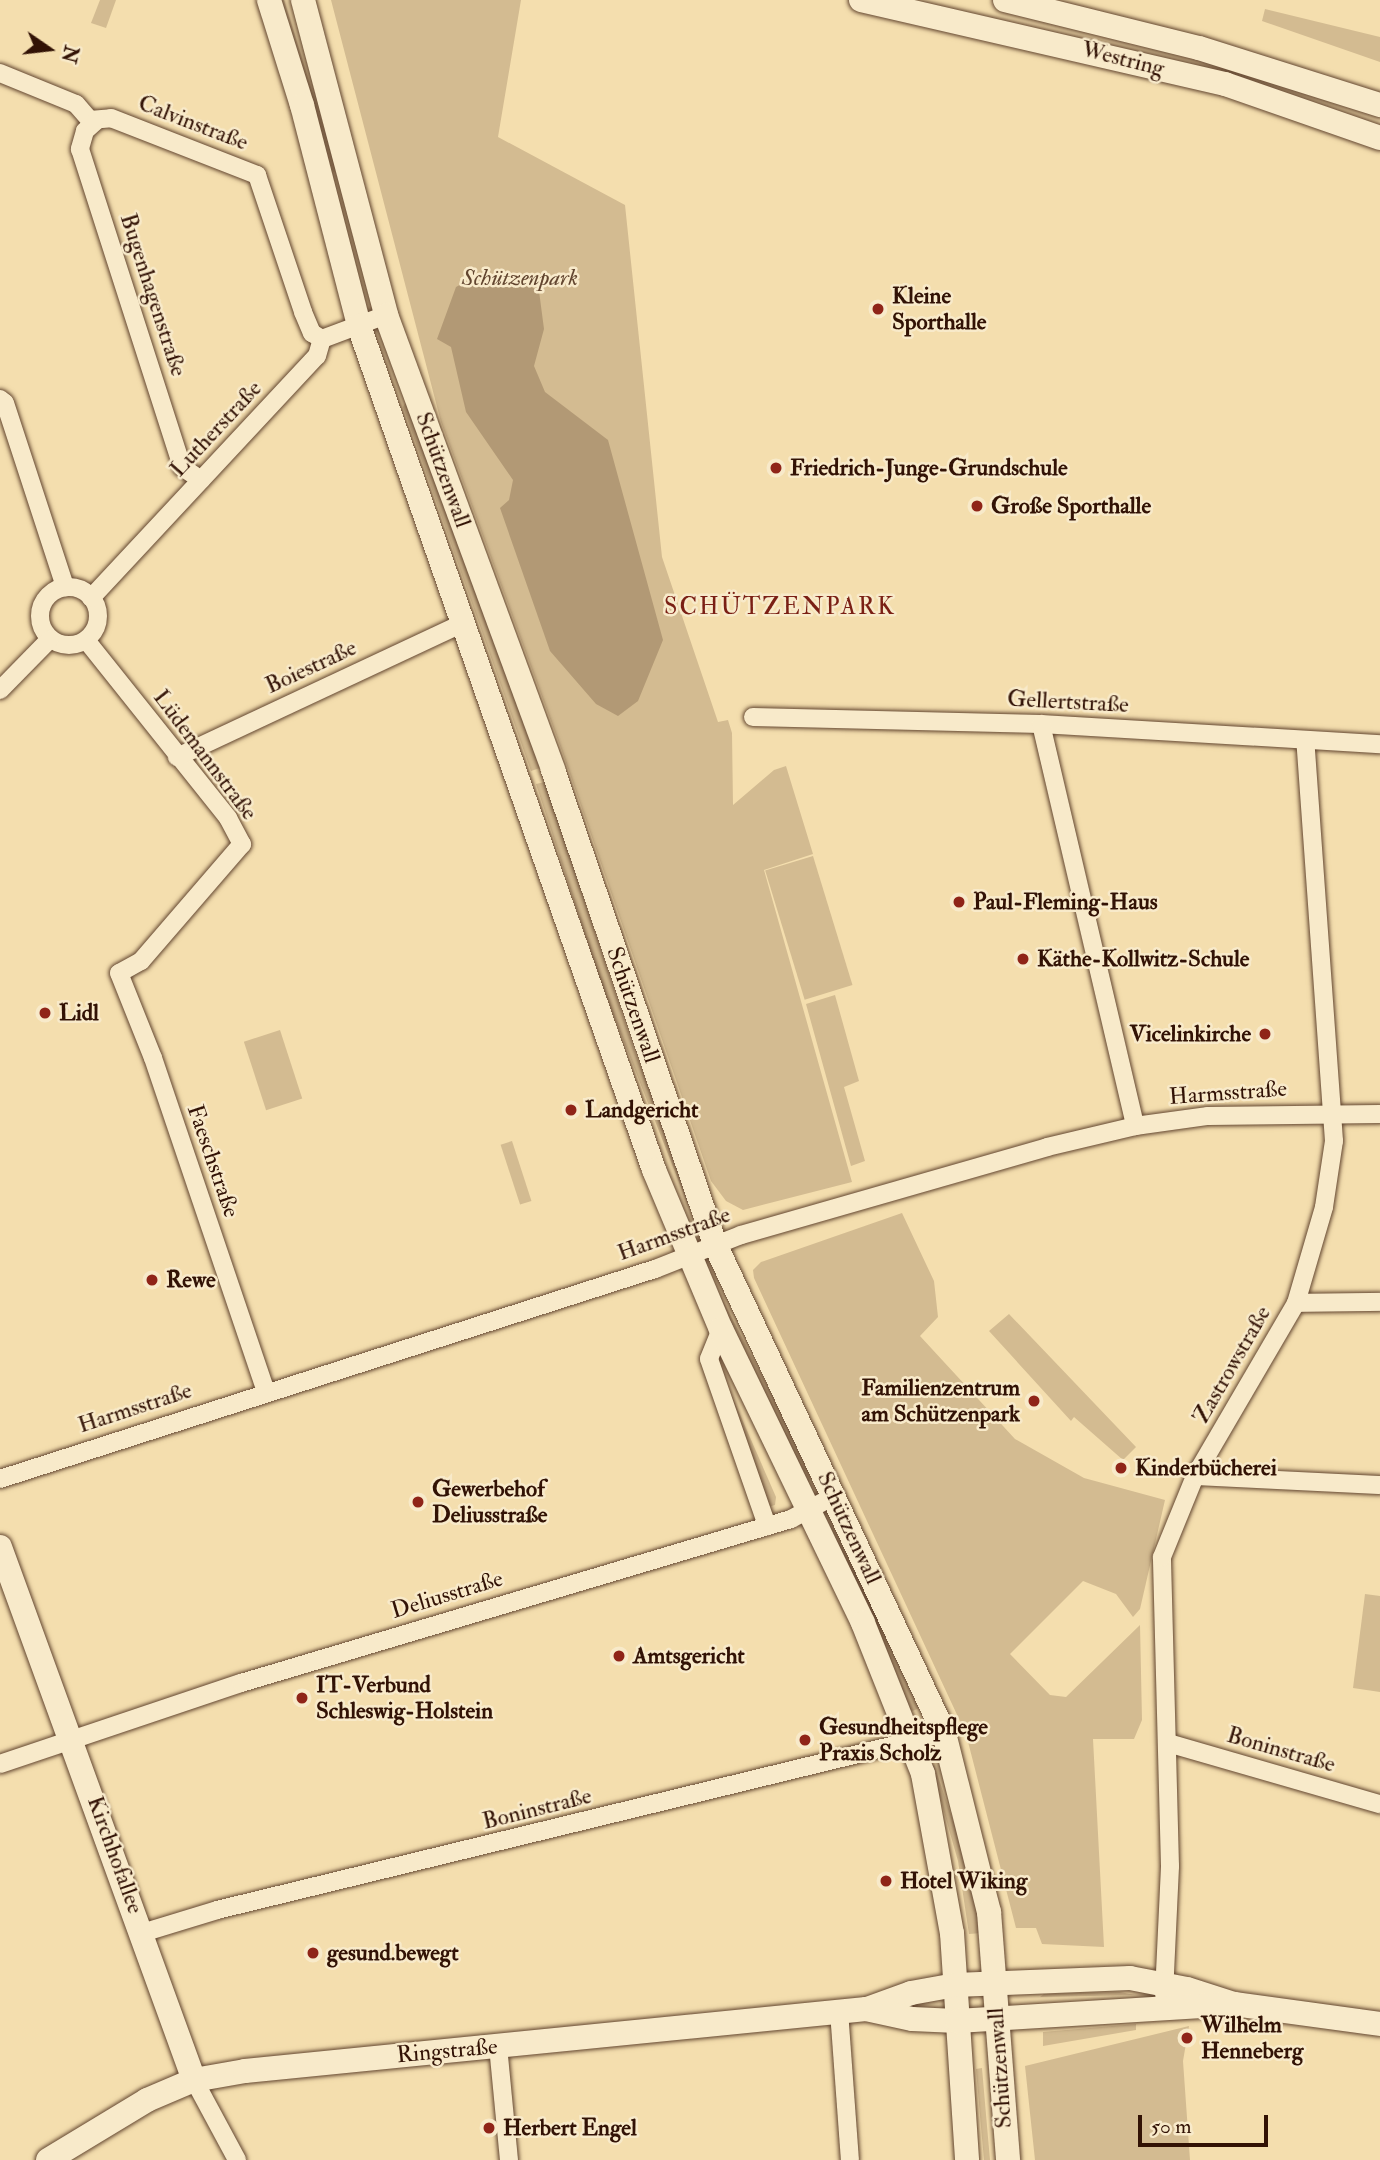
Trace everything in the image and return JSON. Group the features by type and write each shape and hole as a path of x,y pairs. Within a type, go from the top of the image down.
{"main road":[{"name":"Schützenwall","path":"269,0 302,104 359,327 465,622 654,1170 721,1329 863,1623 912,1742 946,1879 967,2160"},
{"name":"Schützenwall","path":"303,0 386,315 553,770 715,1244 944,1733 989,1912 1008,2160"},
{"name":"Westring","path":"861,0 1225,85 1380,138"},
{"name":"Westring","path":"1005,0 1154,35 1380,105"},
{"name":"Kirchhofallee","path":"0,1546 73,1737 194,2080"},
{"name":"Ringstraße","path":"48,2160 138,2105 194,2080 306,2064 866,2009 911,1993 955,1985 995,1982 1130,1978 1165,1984 1234,2004"},
{"name":"Ringstraße","path":"866,2009 912,2019 957,2021 1234,2004"},
{"path":"1234,2004 1380,2024"}],"street":[{"name":"Calvinstraße","path":"0,73 76,104 85,116 96,121 111,118 257,175 303,312 312,332 323,339"},
{"name":"Bugenhagenstraße","path":"96,121 85,131 80,149 182,467 201,480"},
{"path":"323,339 386,315"},
{"name":"Lutherstraße","path":"91,598 317,356 323,339"},
{"path":"0,399 5,403 65,587"},
{"path":"65,587 81,589 91,598 97,623 86,640 68,645 50,639 40,619 41,608 55,590 65,587"},
{"name":"Boiestraße","path":"177,757 465,622"},
{"path":"0,690 50,639"},
{"name":"Lüdemannstraße","path":"86,640 228,818 242,844 141,961"},
{"name":"Gellertstraße","path":"752,718 1041,724 1380,744"},
{"path":"1041,724 1136,1126"},
{"name":"Zastrowstraße","path":"1163,2010 1170,1866 1162,1557 1195,1476 1296,1303 1324,1207 1334,1141 1305,740"},
{"name":"Faeschstraße","path":"141,961 119,972 153,1058 266,1391"},
{"name":"Harmsstraße","path":"0,1479 266,1391 655,1269 715,1244 1048,1147 1136,1126 1208,1116 1333,1112 1380,1114"},
{"path":"1296,1303 1380,1302"},
{"path":"721,1329 709,1359 767,1526"},
{"path":"1195,1476 1380,1485"},
{"name":"Deliusstraße","path":"0,1764 73,1737 767,1526 807,1511 834,1496"},
{"name":"Boninstraße","path":"142,1933 217,1910 944,1733"},
{"name":"Boninstraße","path":"1168,1743 1380,1804"},
{"path":"839,2011 850,2160"},
{"path":"498,2046 509,2160"},
{"name":"Kirchhofallee","path":"194,2080 237,2160"}],"green space":[{"path":"100,0 116,0 106,28 91,23"},
{"path":"279,0 284,0 337,171 333,172"},
{"name":"Schützenpark","path":"331,0 521,0 498,137 625,205 662,557 718,722 728,720 732,733 733,805 774,770 786,766 813,854 764,870 852,1182 743,1210 726,1201 711,1181 562,751 441,422"},
{"path":"1265,9 1380,37 1380,62 1262,21"},
{"path":"406,402 540,768 531,771 403,407"},
{"path":"545,782 633,1047 693,1203 688,1205 601,983 536,784"},
{"path":"813,856 852,985 805,1000 765,871"},
{"path":"835,995 859,1081 844,1087 865,1161 851,1166 806,1004"},
{"path":"280,1030 302,1098 266,1110 244,1042"},
{"path":"512,1141 531,1201 520,1205 501,1145"},
{"path":"902,1213 934,1281 938,1317 920,1336 1015,1439 1084,1478 1165,1500 1140,1609 1133,1617 1116,1594 1083,1581 1010,1654 1050,1695 1066,1697 1140,1625 1142,1720 1134,1739 1093,1739 1104,1947 1042,1944 1036,1928 1016,1928 966,1734 754,1278 753,1270 761,1262"},
{"path":"713,1282 812,1471 807,1489 768,1410"},
{"path":"1009,1314 1136,1447 1123,1460 1074,1417 1071,1421 989,1331"},
{"path":"721,1371 776,1497 775,1505 768,1507"},
{"path":"831,1529 875,1608 922,1707 910,1712"},
{"path":"1365,1594 1380,1596 1380,1692 1353,1688"},
{"path":"934,1765 957,1832 982,1933 969,1934 958,1861 931,1766"},
{"path":"1120,1992 1135,1995 1040,1997 1044,1994"},
{"path":"1136,2024 1136,2030 1043,2046 1043,2032"},
{"path":"1189,2026 1183,2061 1190,2160 1035,2160 1025,2066"},
{"path":"982,2068 990,2160 984,2160 981,2127 976,2069"}],"shaded area":[{"path":"478,275 512,277 539,291 544,329 534,366 545,392 608,440 663,640 638,701 618,716 596,704 550,651 500,508 509,500 513,480 466,412 451,347 437,339 456,287"}],"place":[{"name":"Kleine Sporthalle","path":"878,309"},
{"name":"Friedrich-Junge-Grundschule","path":"776,468"},
{"name":"Große Sporthalle","path":"977,506"},
{"name":"Paul-Fleming-Haus","path":"959,902"},
{"name":"Käthe-Kollwitz-Schule","path":"1023,959"},
{"name":"Lidl","path":"45,1013"},
{"name":"Vicelinkirche","path":"1265,1034"},
{"name":"Landgericht","path":"571,1110"},
{"name":"Rewe","path":"152,1280"},
{"name":"Familienzentrum am Schützenpark","path":"1034,1401"},
{"name":"Kinderbücherei","path":"1121,1468"},
{"name":"Gewerbehof Deliusstraße","path":"418,1502"},
{"name":"Amtsgericht","path":"619,1656"},
{"name":"IT-Verbund Schleswig-Holstein","path":"302,1698"},
{"name":"Gesundheitspflege Praxis Scholz","path":"805,1740"},
{"name":"Hotel Wiking","path":"886,1881"},
{"name":"gesund.bewegt","path":"313,1953"},
{"name":"Wilhelm Henneberg","path":"1187,2038"},
{"name":"Herbert Engel","path":"489,2128"}],"district":[{"name":"SCHÜTZENPARK","path":"780,607"}]}
